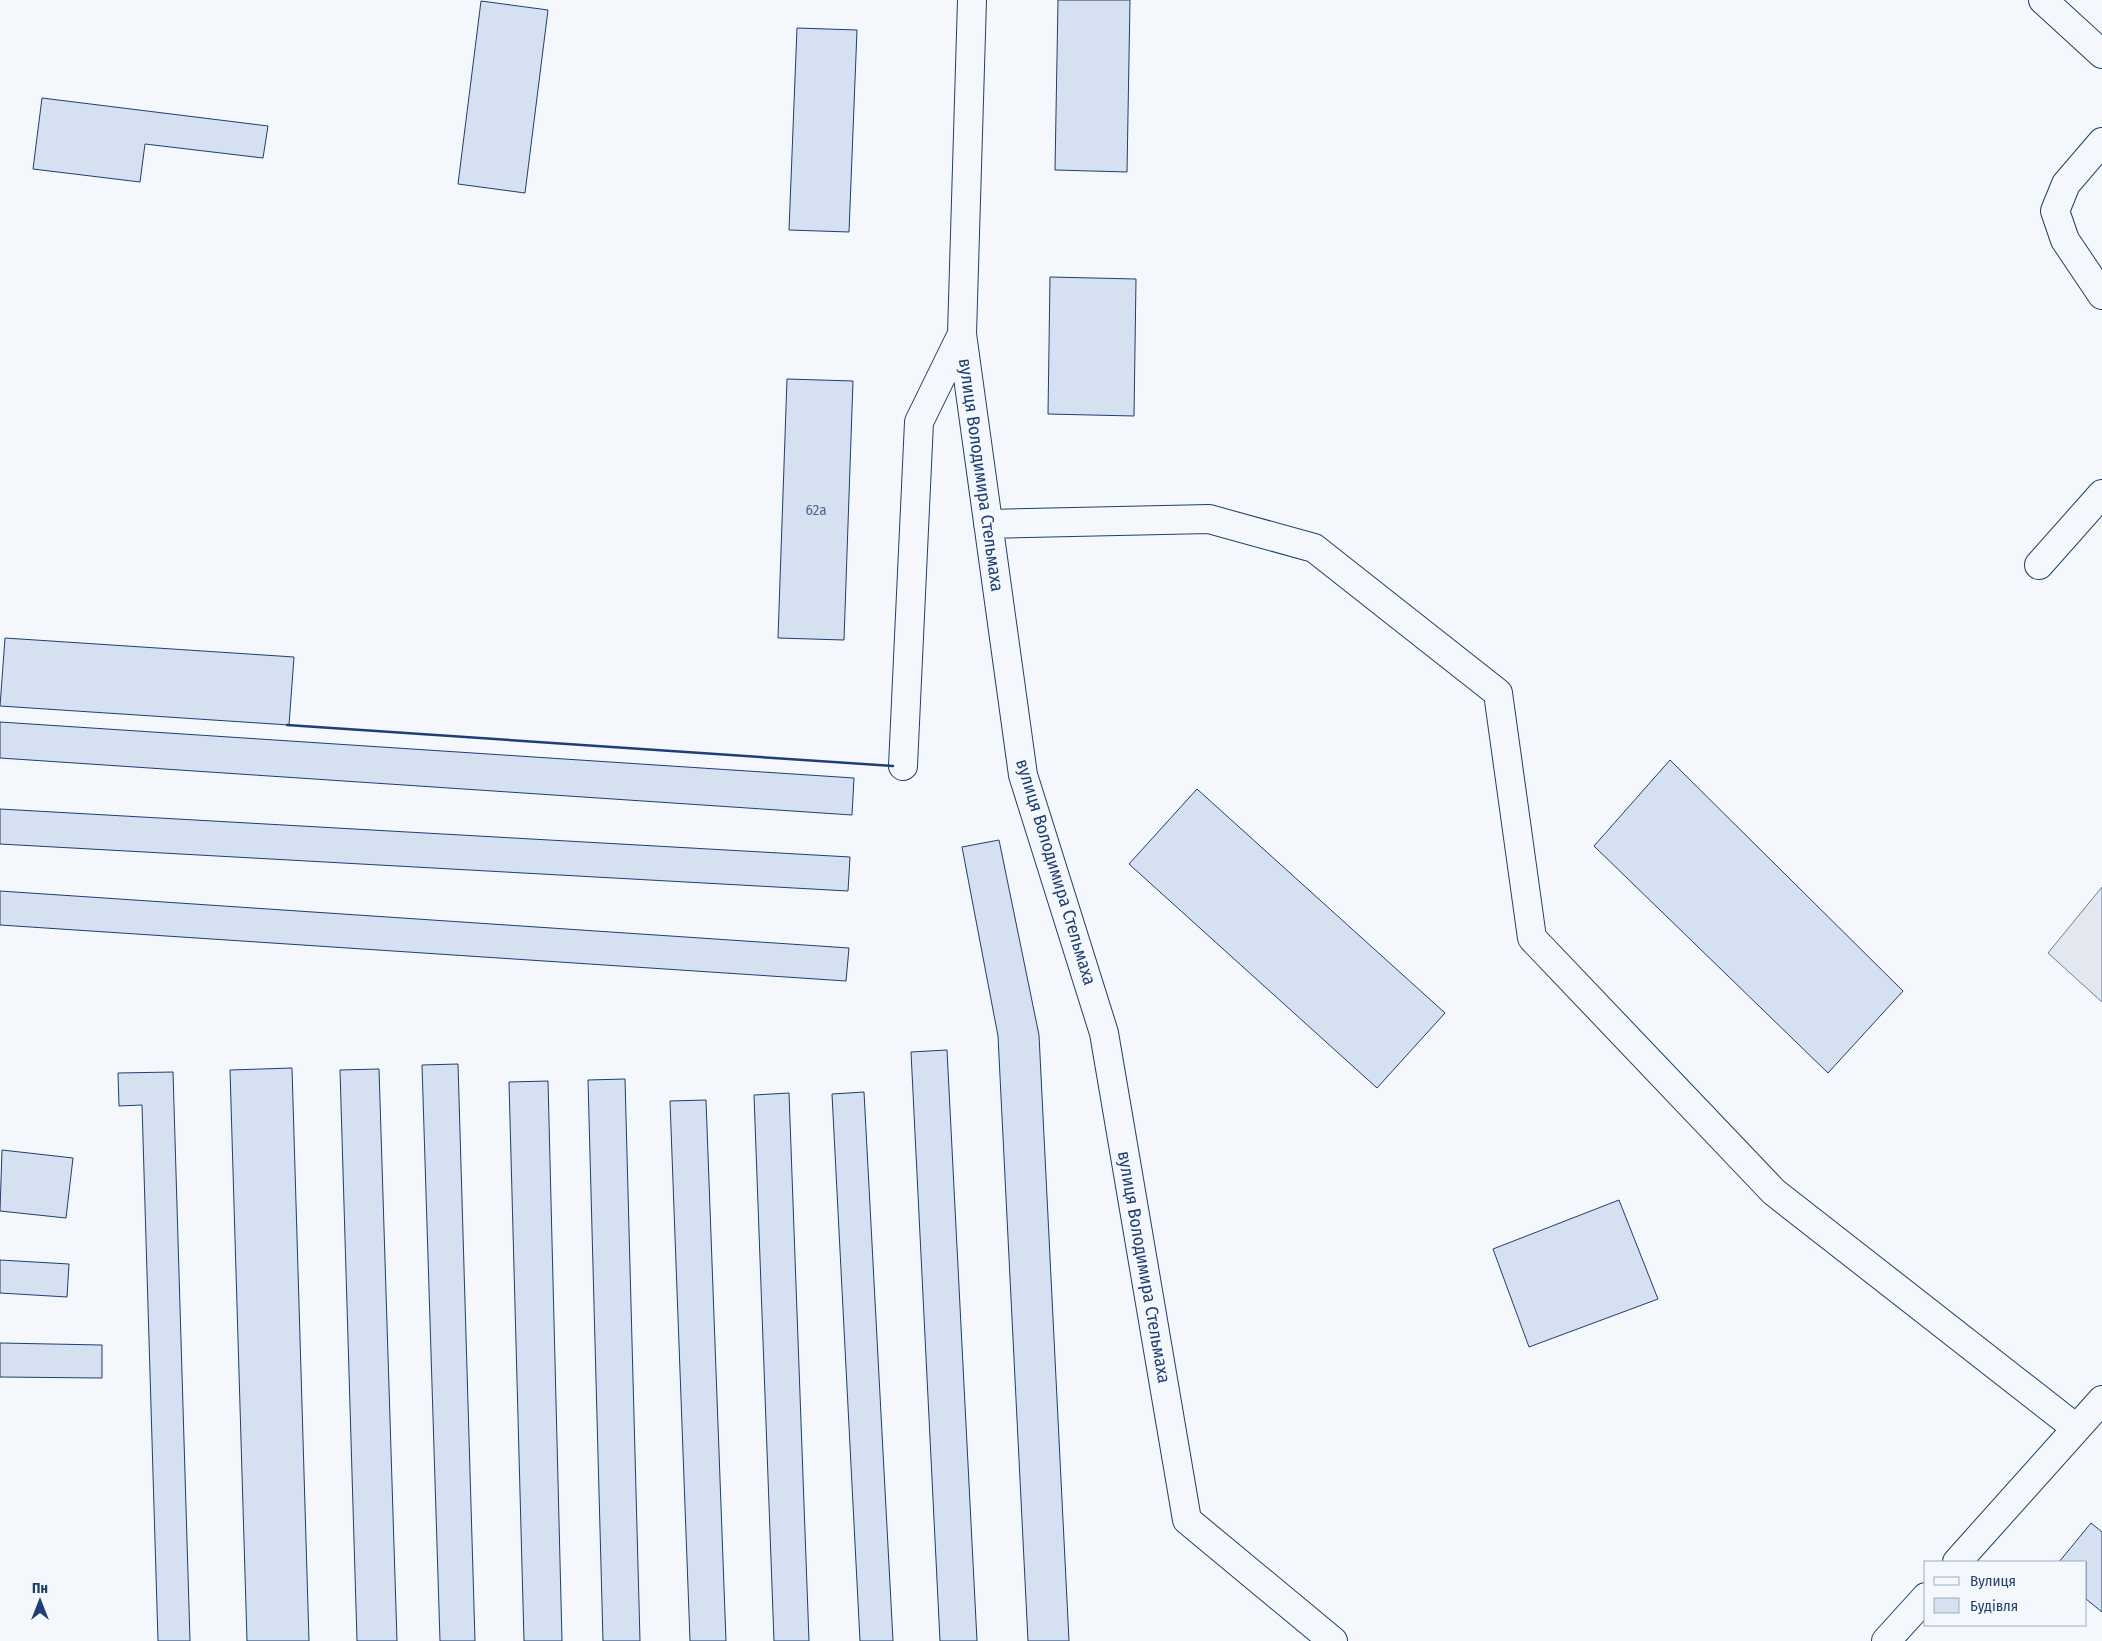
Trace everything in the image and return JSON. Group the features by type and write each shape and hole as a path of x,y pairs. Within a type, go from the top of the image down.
{"street":[{"name":"вулиця Володимира Стельмаха","path":"972,0 962,334 1023,775 1104,1033 1187,1520 1333,1641"},
{"path":"2043,0 2102,54"},
{"path":"2102,142 2066,184 2055,211 2065,240 2102,294"},
{"path":"903,766 919,422 962,334"},
{"path":"2040,565 2102,494"},
{"path":"988,524 1209,519 1314,548 1498,693 1532,938 1774,1192 2076,1428"},
{"path":"1958,1561 2102,1400"},
{"path":"1886,1641 1924,1599"}],"shaded area":[{"path":"2102,887 2102,1002 2048,953"}],"building":[{"path":"1058,0 1130,0 1127,172 1055,170"},
{"path":"481,1 548,10 525,193 458,184"},
{"path":"797,28 857,30 849,232 789,230"},
{"path":"42,98 268,126 263,158 145,144 140,182 33,169"},
{"path":"1050,277 1136,279 1134,416 1048,414"},
{"path":"787,379 853,381 844,640 778,638"},
{"path":"5,638 294,657 289,725 0,706"},
{"path":"0,722 854,778 852,815 0,758"},
{"path":"1670,760 1903,991 1828,1073 1594,846"},
{"path":"1197,789 1445,1013 1377,1088 1129,864"},
{"path":"0,809 850,857 848,891 0,844"},
{"path":"999,840 1039,1035 1069,1641 1028,1641 998,1036 962,847"},
{"path":"0,891 849,948 846,981 0,925"},
{"path":"947,1050 977,1641 940,1641 911,1052"},
{"path":"458,1064 475,1641 440,1641 422,1065"},
{"path":"292,1068 309,1641 247,1641 230,1070"},
{"path":"379,1069 397,1641 357,1641 340,1070"},
{"path":"173,1072 190,1641 158,1641 142,1105 119,1106 118,1073"},
{"path":"625,1079 640,1641 603,1641 588,1080"},
{"path":"548,1081 562,1641 524,1641 509,1082"},
{"path":"864,1092 893,1641 860,1641 832,1094"},
{"path":"789,1093 809,1641 774,1641 754,1095"},
{"path":"706,1100 726,1641 690,1641 670,1101"},
{"path":"2,1150 73,1158 66,1218 0,1211"},
{"path":"1619,1200 1658,1299 1529,1347 1493,1249"},
{"path":"0,1260 69,1264 67,1297 0,1293"},
{"path":"0,1343 102,1345 102,1378 0,1377"},
{"path":"2091,1523 2102,1532 2102,1612 2087,1600 2087,1561 2060,1561"}],"wall":[{"path":"287,725 893,766"}]}
